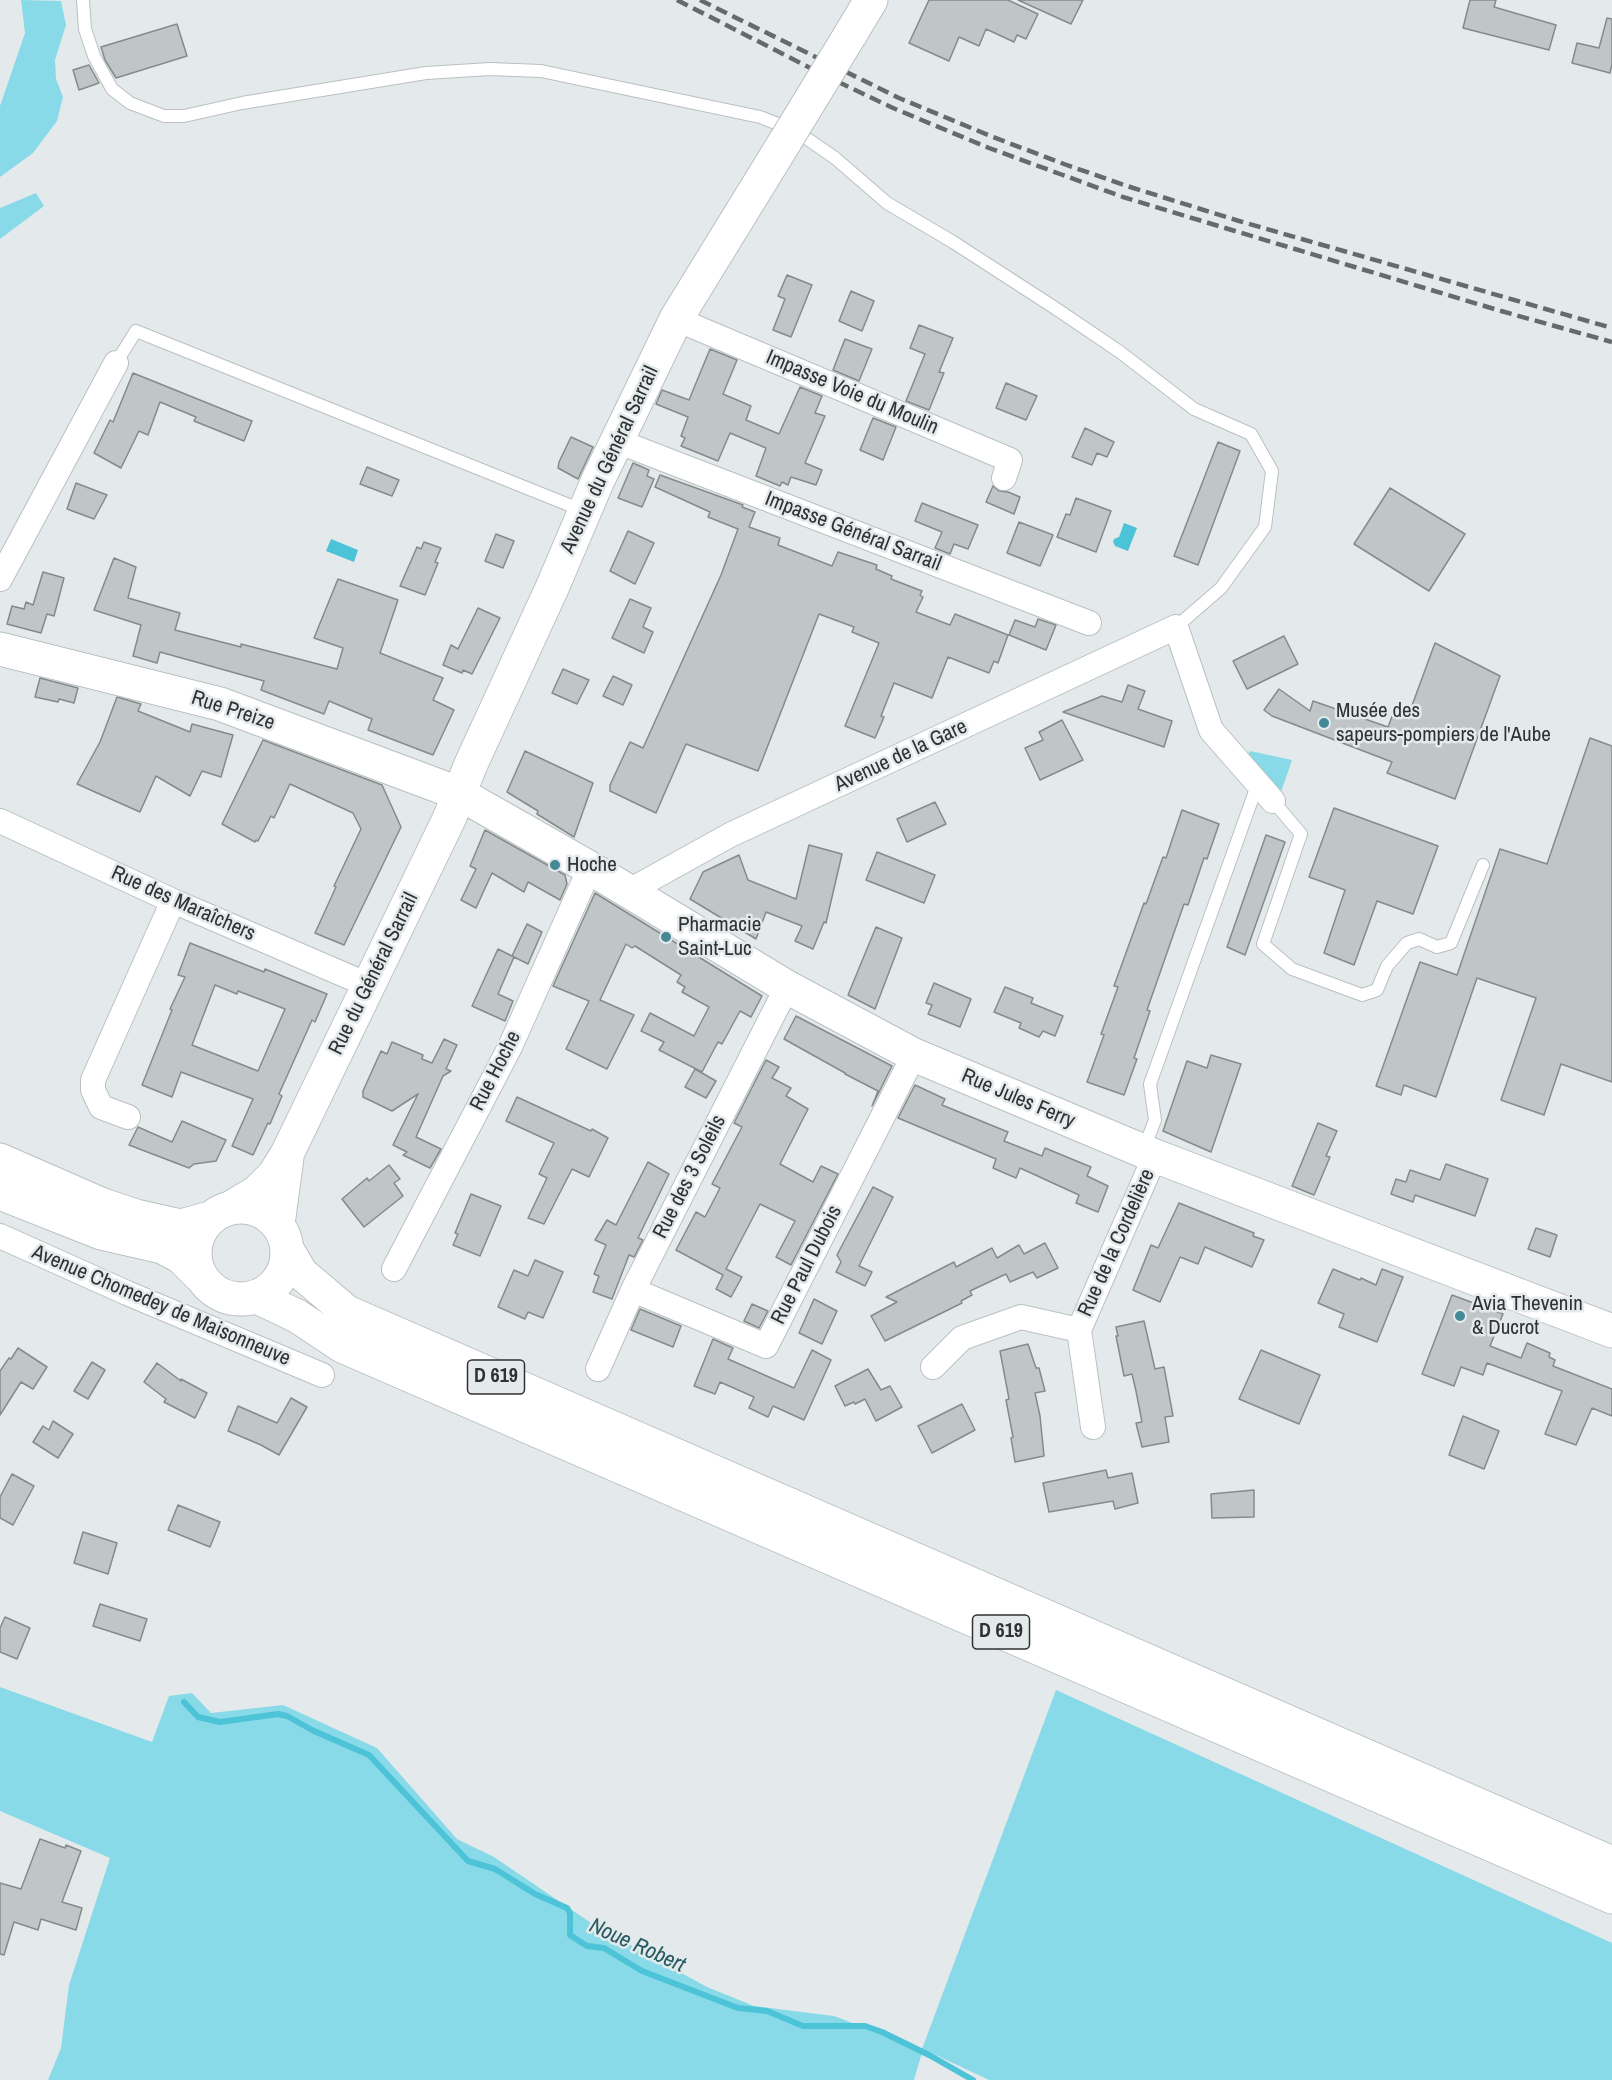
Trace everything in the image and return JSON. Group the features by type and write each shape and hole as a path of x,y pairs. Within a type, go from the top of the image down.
{"main road":[{"name":"Avenue du Général Sarrail","path":"460,794 474,756 552,588 584,511 676,319 871,0"},
{"name":"Rue Preize","path":"0,650 220,704 460,794"},
{"name":"Rue Jules Ferry","path":"460,794 629,891 787,987 914,1056 1149,1153 1612,1331"},
{"name":"Rue du Général Sarrail","path":"221,1212 257,1192 274,1175 287,1154 460,794"},
{"name":"Rue du Général Sarrail","path":"283,1238 287,1154"},
{"path":"0,1160 103,1205 136,1216 181,1226 221,1212 244,1206 267,1214 283,1238 286,1266 279,1279 269,1290 257,1297 241,1300 224,1297 210,1289 200,1276 194,1261 196,1238 221,1212"},
{"name":"Avenue Chomedey de Maisonneuve","path":"0,1192 101,1233 162,1247 181,1257 200,1276"},
{"name":"D 619","path":"283,1238 301,1273 347,1312 1612,1863"},
{"name":"D 619","path":"257,1297 297,1316 342,1346 1612,1897"}],"street":[{"name":"Impasse Voie du Moulin","path":"676,319 1010,460 1005,478"},
{"path":"0,579 116,363"},
{"name":"Impasse Général Sarrail","path":"617,441 1089,623"},
{"path":"1176,627 1211,730 1265,792"},
{"name":"Avenue de la Gare","path":"629,891 730,835 1176,627"},
{"name":"Rue des Maraîchers","path":"0,821 173,901 368,985"},
{"name":"Rue Hoche","path":"394,1269 510,1047 590,868"},
{"path":"128,1117 101,1107 93,1090 93,1080 173,901"},
{"name":"Rue des 3 Soleils","path":"598,1369 633,1290 787,987"},
{"name":"Rue Paul Dubois","path":"633,1290 766,1346 914,1056"},
{"name":"Rue de la Cordelière","path":"1093,1427 1079,1330 1149,1153"},
{"name":"Avenue Chomedey de Maisonneuve","path":"0,1236 322,1375"},
{"name":"Rue de la Cordelière","path":"933,1367 962,1338 1021,1317 1079,1330"}],"lane":[{"path":"83,0 85,29 94,56 112,89 130,104 164,116 184,116 242,103 426,73 490,69 542,71 760,117 809,140 835,158 887,203 953,242 1055,308 1120,352 1194,409 1251,434 1272,471 1265,527 1221,588 1176,627"},
{"path":"116,363 136,331 584,511"},
{"path":"1149,1153 1155,1120 1150,1084 1265,792 1300,834 1263,944 1292,969 1362,995 1377,990 1387,966 1407,942 1419,939 1437,947 1451,943 1483,865"}],"shaded area":[{"path":"21,0 61,1 66,25 55,60 56,79 63,97 57,121 33,153 0,177 0,106 25,33"},
{"path":"36,193 44,206 0,239 0,208"},
{"path":"1124,523 1137,528 1128,551 1115,546 1113,542 1119,537"},
{"path":"331,539 358,550 354,562 326,551"},
{"path":"1250,751 1292,760 1279,798 1247,756"},
{"path":"0,1687 152,1742 169,1696 192,1693 211,1713 283,1705 377,1748 457,1839 494,1857 594,1925 707,1987 754,2006 834,2016 922,2049 1056,1690 1612,1943 1612,2080 989,2080 923,2049 914,2080 48,2080 61,2048 69,1985 110,1858 0,1811"}],"building":[{"path":"929,0 1008,0 1038,14 1026,39 1017,35 1014,42 986,29 979,46 959,37 949,61 909,43"},
{"path":"1018,0 1083,0 1071,24"},
{"path":"1470,0 1496,0 1494,7 1556,25 1549,50 1463,28"},
{"path":"1607,18 1612,19 1610,73 1572,63 1577,43 1599,48"},
{"path":"177,24 187,56 116,78 105,60 101,47"},
{"path":"89,65 99,83 79,90 73,70"},
{"path":"787,275 812,285 791,337 773,330 785,299 778,296"},
{"path":"851,291 874,301 862,331 839,321"},
{"path":"919,325 953,338 939,372 944,373 929,410 906,401 925,354 910,348"},
{"path":"845,339 872,349 859,381 833,370"},
{"path":"710,349 737,360 723,394 751,406 746,420 779,434 800,387 822,396 815,413 825,416 805,463 822,470 816,485 791,477 788,485 782,482 780,486 756,476 766,448 730,433 718,461 681,446 685,438 681,436 688,417 656,404 662,390 689,400"},
{"path":"133,373 252,421 244,441 194,421 196,417 160,402 148,435 139,431 121,468 94,453 110,420 113,422"},
{"path":"1006,383 1037,396 1026,420 996,408"},
{"path":"873,418 896,427 883,460 860,450"},
{"path":"1085,428 1114,442 1107,457 1097,453 1092,465 1072,457"},
{"path":"571,437 593,447 578,479 558,468"},
{"path":"1218,442 1240,451 1198,565 1174,556"},
{"path":"633,463 649,470 647,476 654,479 642,507 618,498"},
{"path":"367,467 399,480 392,496 360,484"},
{"path":"660,475 743,505 742,507 755,512 749,527 780,538 778,545 832,566 838,552 877,565 876,569 892,576 891,579 922,591 920,595 923,597 916,612 950,625 955,614 1008,635 998,663 994,661 989,673 948,657 932,698 894,683 875,738 845,726 879,643 852,632 854,627 819,614 758,771 686,744 656,813 610,791 610,785 630,742 643,748 721,575 738,529 708,517 710,512 655,487"},
{"path":"76,483 107,495 94,519 67,509"},
{"path":"993,486 999,491 1020,497 1014,514 986,502"},
{"path":"1390,488 1465,534 1429,591 1354,544"},
{"path":"1076,498 1111,511 1096,552 1057,537 1066,514 1070,515"},
{"path":"922,503 978,525 968,549 954,544 950,554 935,548 942,532 915,521"},
{"path":"1019,522 1053,535 1040,566 1007,553"},
{"path":"628,531 654,543 635,584 610,571"},
{"path":"496,534 514,541 503,568 485,561"},
{"path":"424,542 441,548 435,562 438,563 425,595 400,586 417,547 421,549"},
{"path":"114,558 136,567 128,598 180,613 175,630 241,647 241,644 337,669 343,648 314,638 338,579 398,600 380,653 443,678 433,700 454,710 433,755 368,730 372,719 329,701 324,714 261,690 264,681 160,652 157,663 133,656 141,625 94,610"},
{"path":"43,572 64,578 54,616 47,614 41,633 7,624 12,606 24,609 26,602 33,605"},
{"path":"630,599 651,608 643,627 653,632 644,653 612,638"},
{"path":"478,608 500,618 472,674 463,670 462,673 443,665 451,645 458,649"},
{"path":"1038,619 1056,625 1046,650 1009,635 1015,620 1035,627"},
{"path":"1284,636 1298,664 1247,689 1233,661"},
{"path":"1435,643 1500,676 1455,799 1387,773 1392,762 1272,716 1264,710 1279,689 1310,711 1313,701 1388,727 1393,714 1407,719"},
{"path":"563,669 589,680 577,704 552,693"},
{"path":"613,676 632,685 623,705 603,696"},
{"path":"40,678 78,688 74,703 35,697"},
{"path":"1128,685 1145,691 1138,709 1172,721 1164,747 1063,712 1102,696 1122,702"},
{"path":"117,697 141,704 138,711 190,732 192,724 233,735 221,777 202,771 190,796 156,776 140,812 77,784 100,742"},
{"path":"1062,720 1083,760 1040,780 1025,748 1043,740 1039,732"},
{"path":"1590,738 1612,746 1612,1082 1561,1064 1544,1115 1501,1100 1536,998 1477,978 1436,1097 1404,1085 1401,1095 1376,1086 1420,962 1457,975 1500,849 1547,864"},
{"path":"263,740 382,785 401,827 344,945 315,933 361,829 353,813 290,784 274,818 271,816 258,841 255,842 222,824"},
{"path":"525,751 593,783 574,837 507,792"},
{"path":"935,802 946,824 907,842 897,819"},
{"path":"1334,808 1438,846 1413,914 1377,901 1354,965 1324,953 1345,890 1309,877"},
{"path":"1182,810 1219,824 1207,859 1204,858 1188,905 1184,904 1147,1010 1150,1011 1124,1095 1087,1082 1118,987 1114,986 1144,903 1146,904 1163,857 1166,858"},
{"path":"485,830 565,875 567,884 560,900 528,882 524,892 492,873 476,908 461,900 476,869 470,866"},
{"path":"1266,835 1285,842 1245,955 1227,947"},
{"path":"809,845 842,854 826,923 824,922 813,949 795,941 802,926 766,912 756,939 690,899 703,872 739,855 748,880 796,899"},
{"path":"877,852 935,875 924,903 866,880"},
{"path":"595,893 762,996 751,1017 740,1011 722,1044 718,1042 702,1072 659,1050 664,1042 641,1031 650,1013 694,1036 709,1007 682,992 685,987 677,982 681,975 635,946 632,948 626,944 600,1000 634,1015 607,1069 566,1049 589,1001 553,986"},
{"path":"527,924 542,932 528,964 512,956"},
{"path":"876,927 902,938 875,1009 848,995"},
{"path":"190,943 327,994 315,1022 312,1020 279,1094 282,1096 270,1124 268,1123 253,1155 232,1146 253,1099 181,1072 172,1097 142,1085 172,1010 170,1009 185,977 178,975","holes":["215,985 237,994 238,991 285,1009 258,1071 192,1045"]},
{"path":"498,949 514,957 498,994 513,1001 505,1021 472,1006"},
{"path":"934,983 971,999 960,1027 928,1014 932,1005 926,1003"},
{"path":"1005,987 1033,998 1031,1003 1063,1016 1055,1036 1043,1031 1039,1037 1019,1028 1021,1023 994,1012"},
{"path":"796,1016 892,1066 872,1106 878,1091 784,1039"},
{"path":"444,1039 457,1045 446,1069 451,1071 443,1076 416,1137 441,1149 430,1168 403,1155 407,1152 393,1145 418,1094 392,1111 363,1097 363,1091 381,1051 387,1054 392,1042 423,1055 422,1059 432,1063"},
{"path":"1211,1055 1241,1064 1211,1152 1163,1131 1187,1061 1207,1068"},
{"path":"766,1060 779,1067 772,1078 791,1088 786,1096 808,1109 780,1164 813,1182 821,1166 838,1174 791,1265 776,1257 795,1221 760,1204 726,1269 742,1277 731,1297 716,1289 723,1275 676,1250 696,1212 705,1217 720,1188 712,1184 742,1127 734,1123"},
{"path":"695,1069 716,1081 706,1098 685,1087"},
{"path":"915,1085 945,1099 942,1105 1008,1132 1004,1141 1042,1156 1045,1148 1091,1167 1087,1176 1108,1186 1098,1212 1076,1203 1079,1195 1020,1168 1016,1178 993,1168 996,1159 898,1118"},
{"path":"517,1097 608,1138 589,1177 572,1169 544,1224 528,1218 547,1178 539,1174 554,1143 506,1121"},
{"path":"182,1121 226,1140 216,1161 194,1164 189,1168 129,1145 138,1127 172,1142"},
{"path":"1318,1123 1337,1131 1326,1156 1330,1157 1314,1195 1292,1186"},
{"path":"648,1162 669,1174 638,1238 643,1240 634,1257 629,1255 612,1299 593,1292 599,1276 594,1274 606,1245 595,1240 607,1220 616,1225"},
{"path":"1446,1164 1488,1179 1475,1216 1415,1195 1413,1202 1391,1194 1396,1179 1406,1182 1410,1170 1440,1180"},
{"path":"389,1165 400,1179 394,1183 403,1196 364,1227 342,1199 367,1178 369,1181"},
{"path":"873,1187 893,1197 859,1266 872,1272 865,1286 836,1272 841,1262 837,1255"},
{"path":"471,1194 501,1206 480,1256 453,1245 458,1234 455,1233"},
{"path":"1179,1203 1254,1233 1253,1236 1264,1240 1252,1267 1205,1247 1198,1264 1180,1257 1160,1302 1133,1290 1151,1245 1158,1248"},
{"path":"1536,1228 1557,1235 1550,1257 1528,1249"},
{"path":"1045,1243 1058,1268 1037,1278 1033,1272 1010,1282 1006,1274 970,1291 972,1295 961,1301 962,1303 885,1341 871,1316 897,1302 886,1297 954,1262 956,1267 992,1248 997,1258 1019,1245 1024,1254"},
{"path":"535,1260 563,1272 543,1318 528,1312 525,1319 498,1307 514,1270 528,1276"},
{"path":"1333,1269 1376,1285 1382,1269 1403,1277 1377,1342 1339,1327 1344,1314 1318,1303"},
{"path":"1452,1295 1503,1314 1490,1346 1521,1358 1527,1343 1550,1353 1549,1357 1555,1360 1553,1366 1612,1389 1612,1416 1592,1408 1576,1445 1545,1434 1562,1391 1487,1363 1483,1375 1461,1367 1454,1386 1422,1374"},
{"path":"814,1299 837,1311 822,1344 799,1333"},
{"path":"752,1304 768,1311 759,1328 744,1321"},
{"path":"640,1309 681,1326 673,1347 631,1330"},
{"path":"1144,1321 1155,1369 1164,1367 1173,1416 1165,1417 1169,1442 1142,1447 1136,1423 1142,1422 1136,1391 1132,1374 1124,1376 1116,1327"},
{"path":"713,1339 733,1348 728,1359 794,1388 812,1350 831,1360 804,1420 773,1406 768,1417 749,1408 754,1397 720,1382 715,1394 694,1386"},
{"path":"1028,1344 1036,1368 1039,1368 1045,1391 1035,1393 1044,1456 1015,1462 1006,1400 1009,1399 1000,1351"},
{"path":"18,1348 47,1367 33,1389 21,1382 0,1415 0,1371"},
{"path":"1261,1350 1320,1375 1299,1424 1239,1399"},
{"path":"92,1362 105,1370 88,1399 74,1391"},
{"path":"157,1363 181,1381 181,1379 207,1393 195,1418 164,1402 166,1399 144,1382"},
{"path":"868,1369 881,1390 890,1386 902,1407 876,1421 865,1399 845,1406 835,1386"},
{"path":"291,1398 307,1407 279,1455 228,1431 238,1406 277,1423"},
{"path":"962,1404 975,1430 932,1453 918,1426"},
{"path":"1463,1416 1499,1431 1484,1469 1449,1455"},
{"path":"53,1421 73,1434 58,1458 33,1442 43,1426 49,1430"},
{"path":"1106,1470 1108,1478 1132,1473 1138,1503 1115,1509 1113,1501 1049,1512 1043,1483"},
{"path":"12,1474 34,1486 13,1525 0,1518 0,1497"},
{"path":"1254,1490 1254,1517 1212,1518 1211,1494"},
{"path":"178,1505 220,1522 210,1547 168,1530"},
{"path":"83,1532 117,1543 108,1574 74,1563"},
{"path":"100,1604 147,1619 140,1641 93,1626"},
{"path":"5,1617 30,1628 17,1659 0,1652 0,1628"},
{"path":"40,1839 81,1851 62,1902 82,1908 76,1930 41,1919 38,1930 14,1922 4,1955 0,1954 0,1883 21,1889"}],"waterway":[{"name":"Noue Robert","path":"184,1702 198,1717 220,1722 278,1714 287,1716 314,1731 369,1755 468,1861 495,1869 535,1894 567,1908 570,1913 570,1935 587,1946 604,1948 642,1971 738,2008 767,2011 803,2026 865,2026 931,2056 973,2080"}],"railway":[{"path":"677,0 893,108 989,148 1060,174 1123,197 1501,311 1612,342"},
{"path":"700,0 899,98 1064,164 1239,221 1612,328"}],"place":[{"name":"Musée des sapeurs-pompiers de l'Aube","path":"1324,723"},
{"name":"Hoche","path":"555,865"},
{"name":"Pharmacie Saint-Luc","path":"666,937"},
{"name":"Avia Thevenin & Ducrot","path":"1460,1316"}]}
